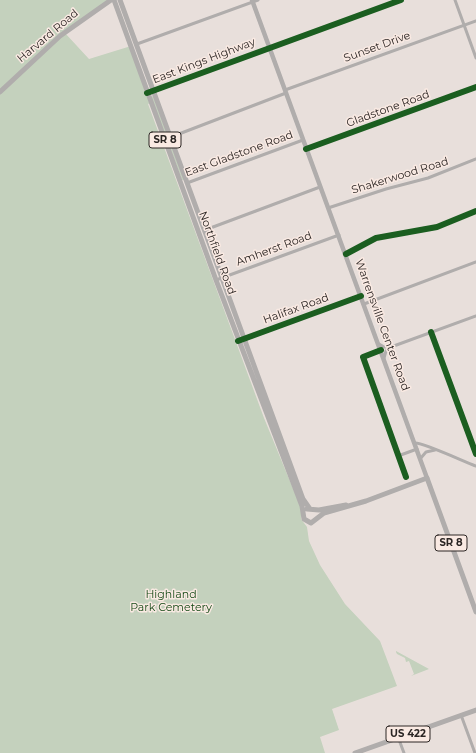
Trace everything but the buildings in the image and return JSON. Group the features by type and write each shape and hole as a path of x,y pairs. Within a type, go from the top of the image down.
{"main road":[{"name":"Harvard Road","path":"0,92 60,36 112,0"},
{"name":"Northfield Road","path":"112,0 303,513"},
{"name":"Northfield Road","path":"120,0 303,499 312,509"},
{"name":"Warrensville Center Road","path":"252,1 476,612"},
{"path":"355,504 312,509 303,513 303,518 308,522 314,521 324,513 355,504 427,478"},
{"path":"312,509 316,518"},
{"name":"US 422","path":"355,753 476,710"}],"street":[{"path":"137,44 258,0"},
{"name":"East Kings Highway","path":"147,93 268,47 401,0"},
{"path":"454,0 476,58"},
{"name":"Sunset Drive","path":"171,136 476,21"},
{"name":"Gladstone Road","path":"306,149 476,87"},
{"name":"East Gladstone Road","path":"182,185 303,140"},
{"name":"Shakerwood Road","path":"328,208 386,189 428,178 476,159"},
{"path":"205,230 320,187"},
{"path":"346,254 376,238 437,227 476,211"},
{"name":"Amherst Road","path":"216,280 339,235"},
{"path":"364,304 476,262"},
{"name":"Halifax Road","path":"238,341 361,296"},
{"path":"384,358 386,351 391,347 476,317"},
{"path":"432,332 476,454"},
{"path":"379,344 384,347 391,347"},
{"path":"381,350 362,357 406,476"},
{"path":"415,443 422,443 435,450 476,466"},
{"path":"398,456 417,449"},
{"path":"420,459 426,452 435,450"},
{"path":"461,715 475,751"},
{"path":"398,737 404,753"}],"green space":[{"name":"Highland Park Cemetery","path":"0,0 111,0 65,33 89,59 131,46 151,97 153,96 184,180 182,180 153,102 148,104 264,418 301,508 301,519 307,527 309,541 320,565 345,604 380,641 397,686 332,709 339,730 320,737 325,753 0,753"},
{"path":"396,652 429,669 411,676 414,674 409,661 406,662 405,658"}],"cycle path":[{"path":"147,93 401,0"},
{"path":"306,149 476,87"},
{"path":"346,254 376,238 437,227 476,211"},
{"path":"238,341 361,296"},
{"path":"431,332 476,454"},
{"path":"381,350 363,357 406,477"}]}
